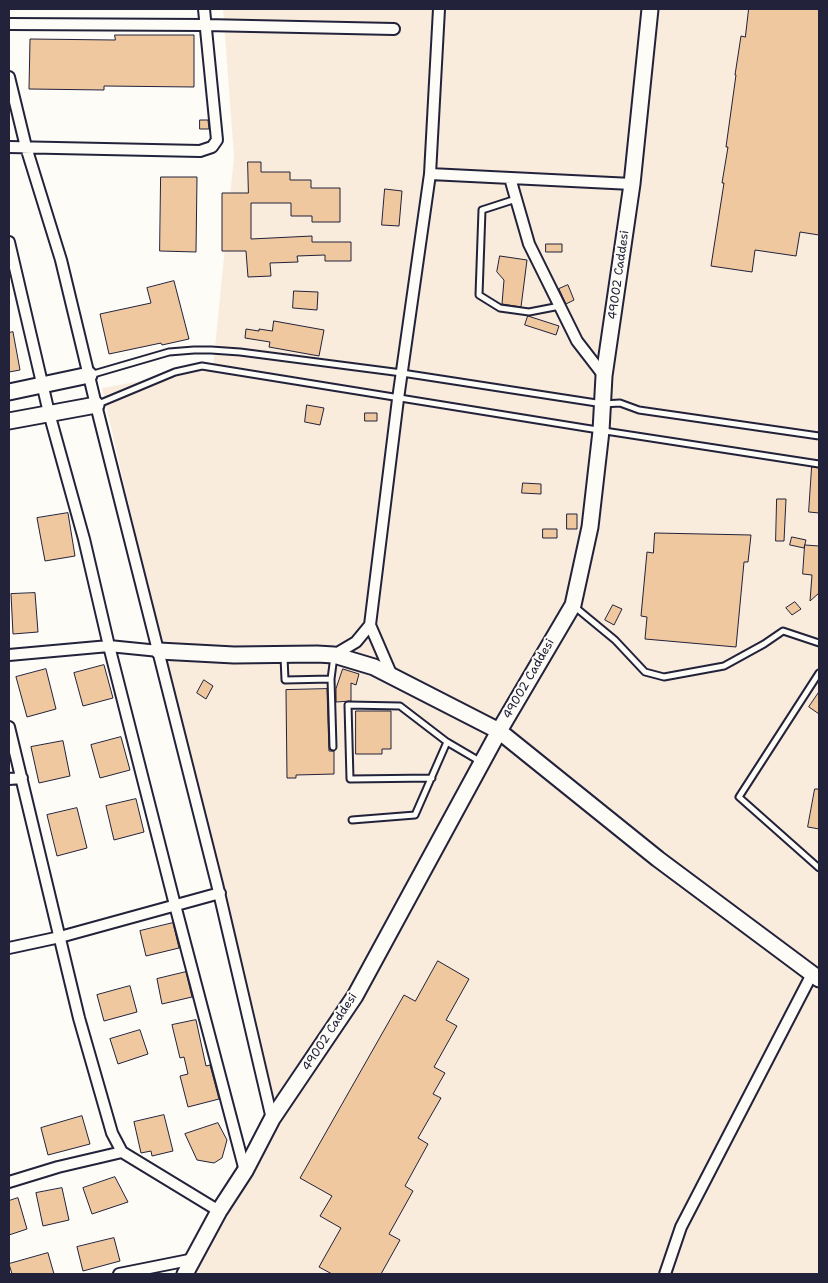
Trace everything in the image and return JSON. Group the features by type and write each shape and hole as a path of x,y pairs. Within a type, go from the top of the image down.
{"street":[{"path":"9,147 200,151 212,147 217,140 204,9"},
{"path":"392,676 370,625 398,399 430,174 439,9"},
{"name":"49002 Caddesi","path":"185,1274 219,1211 245,1171 272,1119 355,996 499,731 572,605 590,527 602,431 604,376 632,184 650,9"},
{"path":"9,24 205,25 394,29"},
{"path":"9,77 26,147 61,260 220,893 272,1119"},
{"path":"430,174 632,184"},
{"path":"510,178 529,244 577,341 604,376"},
{"path":"9,242 12,273 84,540 175,905 245,1171"},
{"path":"9,392 89,375"},
{"path":"9,421 96,405"},
{"path":"334,655 356,642 370,625"},
{"path":"9,655 109,646 234,655 334,655 374,667 499,731 658,859 816,976 681,1227 665,1274"},
{"path":"9,726 79,1018 112,1133 122,1152 219,1211"},
{"path":"9,779 22,778"},
{"path":"9,948 60,937 220,893"},
{"path":"9,1182 58,1167 122,1152"},
{"path":"119,1274 194,1259"}],"lane":[{"path":"516,199 482,210 479,295 500,308 529,312 560,306"},
{"path":"89,375 169,352 194,350 240,352 402,373 603,404 620,403 639,410 819,436"},
{"path":"96,405 175,372 202,366 398,399 819,464"},
{"path":"572,605 615,640 645,672 664,677 724,666 783,632 819,644"},
{"path":"284,654 285,680 331,679"},
{"path":"333,747 331,679 334,655"},
{"path":"819,673 739,797 819,868"},
{"path":"432,778 350,779 348,706 400,706 447,742 482,762"},
{"path":"352,820 415,816 447,742"}],"shaded area":[{"path":"223,9 819,9 819,1274 185,1274 270,1123 102,388 213,368 234,156"}],"building":[{"path":"749,9 819,9 819,235 800,232 796,256 755,250 752,272 711,266 724,183 722,183 728,147 726,147 735,75 741,36 745,37"},
{"path":"115,35 194,35 194,87 104,86 104,90 29,89 30,39 115,40"},
{"path":"200,120 208,120 209,129 200,129"},
{"path":"248,162 261,162 261,172 290,172 290,180 311,180 311,188 340,188 340,222 312,222 312,216 291,216 291,203 251,203 251,239 312,236 312,242 351,242 351,261 325,261 325,255 297,256 298,262 270,263 271,276 248,277 246,251 222,251 222,193 248,193"},
{"path":"161,177 197,177 196,252 160,251"},
{"path":"385,189 402,191 399,226 382,225"},
{"path":"546,244 562,244 562,252 546,252"},
{"path":"500,256 527,260 521,307 502,304 504,280 497,272"},
{"path":"174,281 189,339 109,354 100,314 151,303 147,288"},
{"path":"568,285 574,300 566,304 559,289"},
{"path":"294,291 318,292 317,310 293,308"},
{"path":"528,316 559,326 556,335 525,325"},
{"path":"274,321 324,330 319,356 269,347 270,342 245,338 246,329 272,331"},
{"path":"13,332 20,370 9,372 9,333"},
{"path":"307,405 324,408 320,425 305,422"},
{"path":"365,413 377,413 377,421 365,421"},
{"path":"812,467 819,468 819,513 809,512"},
{"path":"523,483 541,484 541,494 522,493"},
{"path":"777,499 786,499 784,541 776,541"},
{"path":"68,513 75,556 45,561 37,518"},
{"path":"567,514 577,514 577,529 567,529"},
{"path":"543,529 557,529 557,538 543,538"},
{"path":"655,533 751,535 748,562 744,562 736,647 645,639 647,617 641,616 647,552 653,553"},
{"path":"792,537 806,540 804,548 790,545"},
{"path":"805,545 819,546 819,593 810,601 812,575 803,574"},
{"path":"35,593 38,632 13,634 11,594"},
{"path":"795,602 801,609 792,615 786,608"},
{"path":"613,605 622,609 614,625 605,620"},
{"path":"104,665 113,698 83,706 74,673"},
{"path":"46,669 56,709 27,717 16,677"},
{"path":"343,669 359,674 356,685 351,683 351,701 336,702 336,689"},
{"path":"204,680 213,686 206,699 197,693"},
{"path":"327,689 329,751 334,751 334,774 296,775 296,778 287,778 286,690"},
{"path":"819,692 819,714 809,707"},
{"path":"356,711 391,711 391,749 382,749 382,754 356,754"},
{"path":"121,737 130,770 100,778 91,745"},
{"path":"63,741 70,776 39,783 31,747"},
{"path":"815,789 819,789 819,829 808,827"},
{"path":"136,799 144,832 114,840 106,806"},
{"path":"77,808 87,848 57,856 47,815"},
{"path":"173,923 179,948 146,956 140,931"},
{"path":"438,961 469,979 446,1020 457,1026 434,1067 445,1073 433,1094 441,1098 418,1138 428,1144 405,1186 413,1191 389,1234 400,1240 381,1274 332,1274 319,1267 341,1228 320,1216 332,1196 300,1178 404,995 415,1001"},
{"path":"186,972 192,997 162,1004 157,979"},
{"path":"130,986 137,1012 104,1021 97,995"},
{"path":"196,1020 206,1066 210,1065 219,1099 188,1107 180,1076 188,1074 184,1057 180,1058 172,1025"},
{"path":"140,1030 148,1054 118,1064 110,1039"},
{"path":"164,1115 173,1151 152,1156 151,1151 141,1153 134,1122"},
{"path":"82,1116 90,1144 48,1155 41,1128"},
{"path":"218,1123 227,1140 222,1158 214,1163 197,1160 185,1134"},
{"path":"115,1177 128,1202 92,1214 83,1188"},
{"path":"62,1188 69,1220 43,1226 36,1193"},
{"path":"18,1198 27,1229 9,1235 9,1201"},
{"path":"114,1238 120,1261 83,1271 77,1247"},
{"path":"48,1253 54,1274 12,1274 9,1264"}]}
